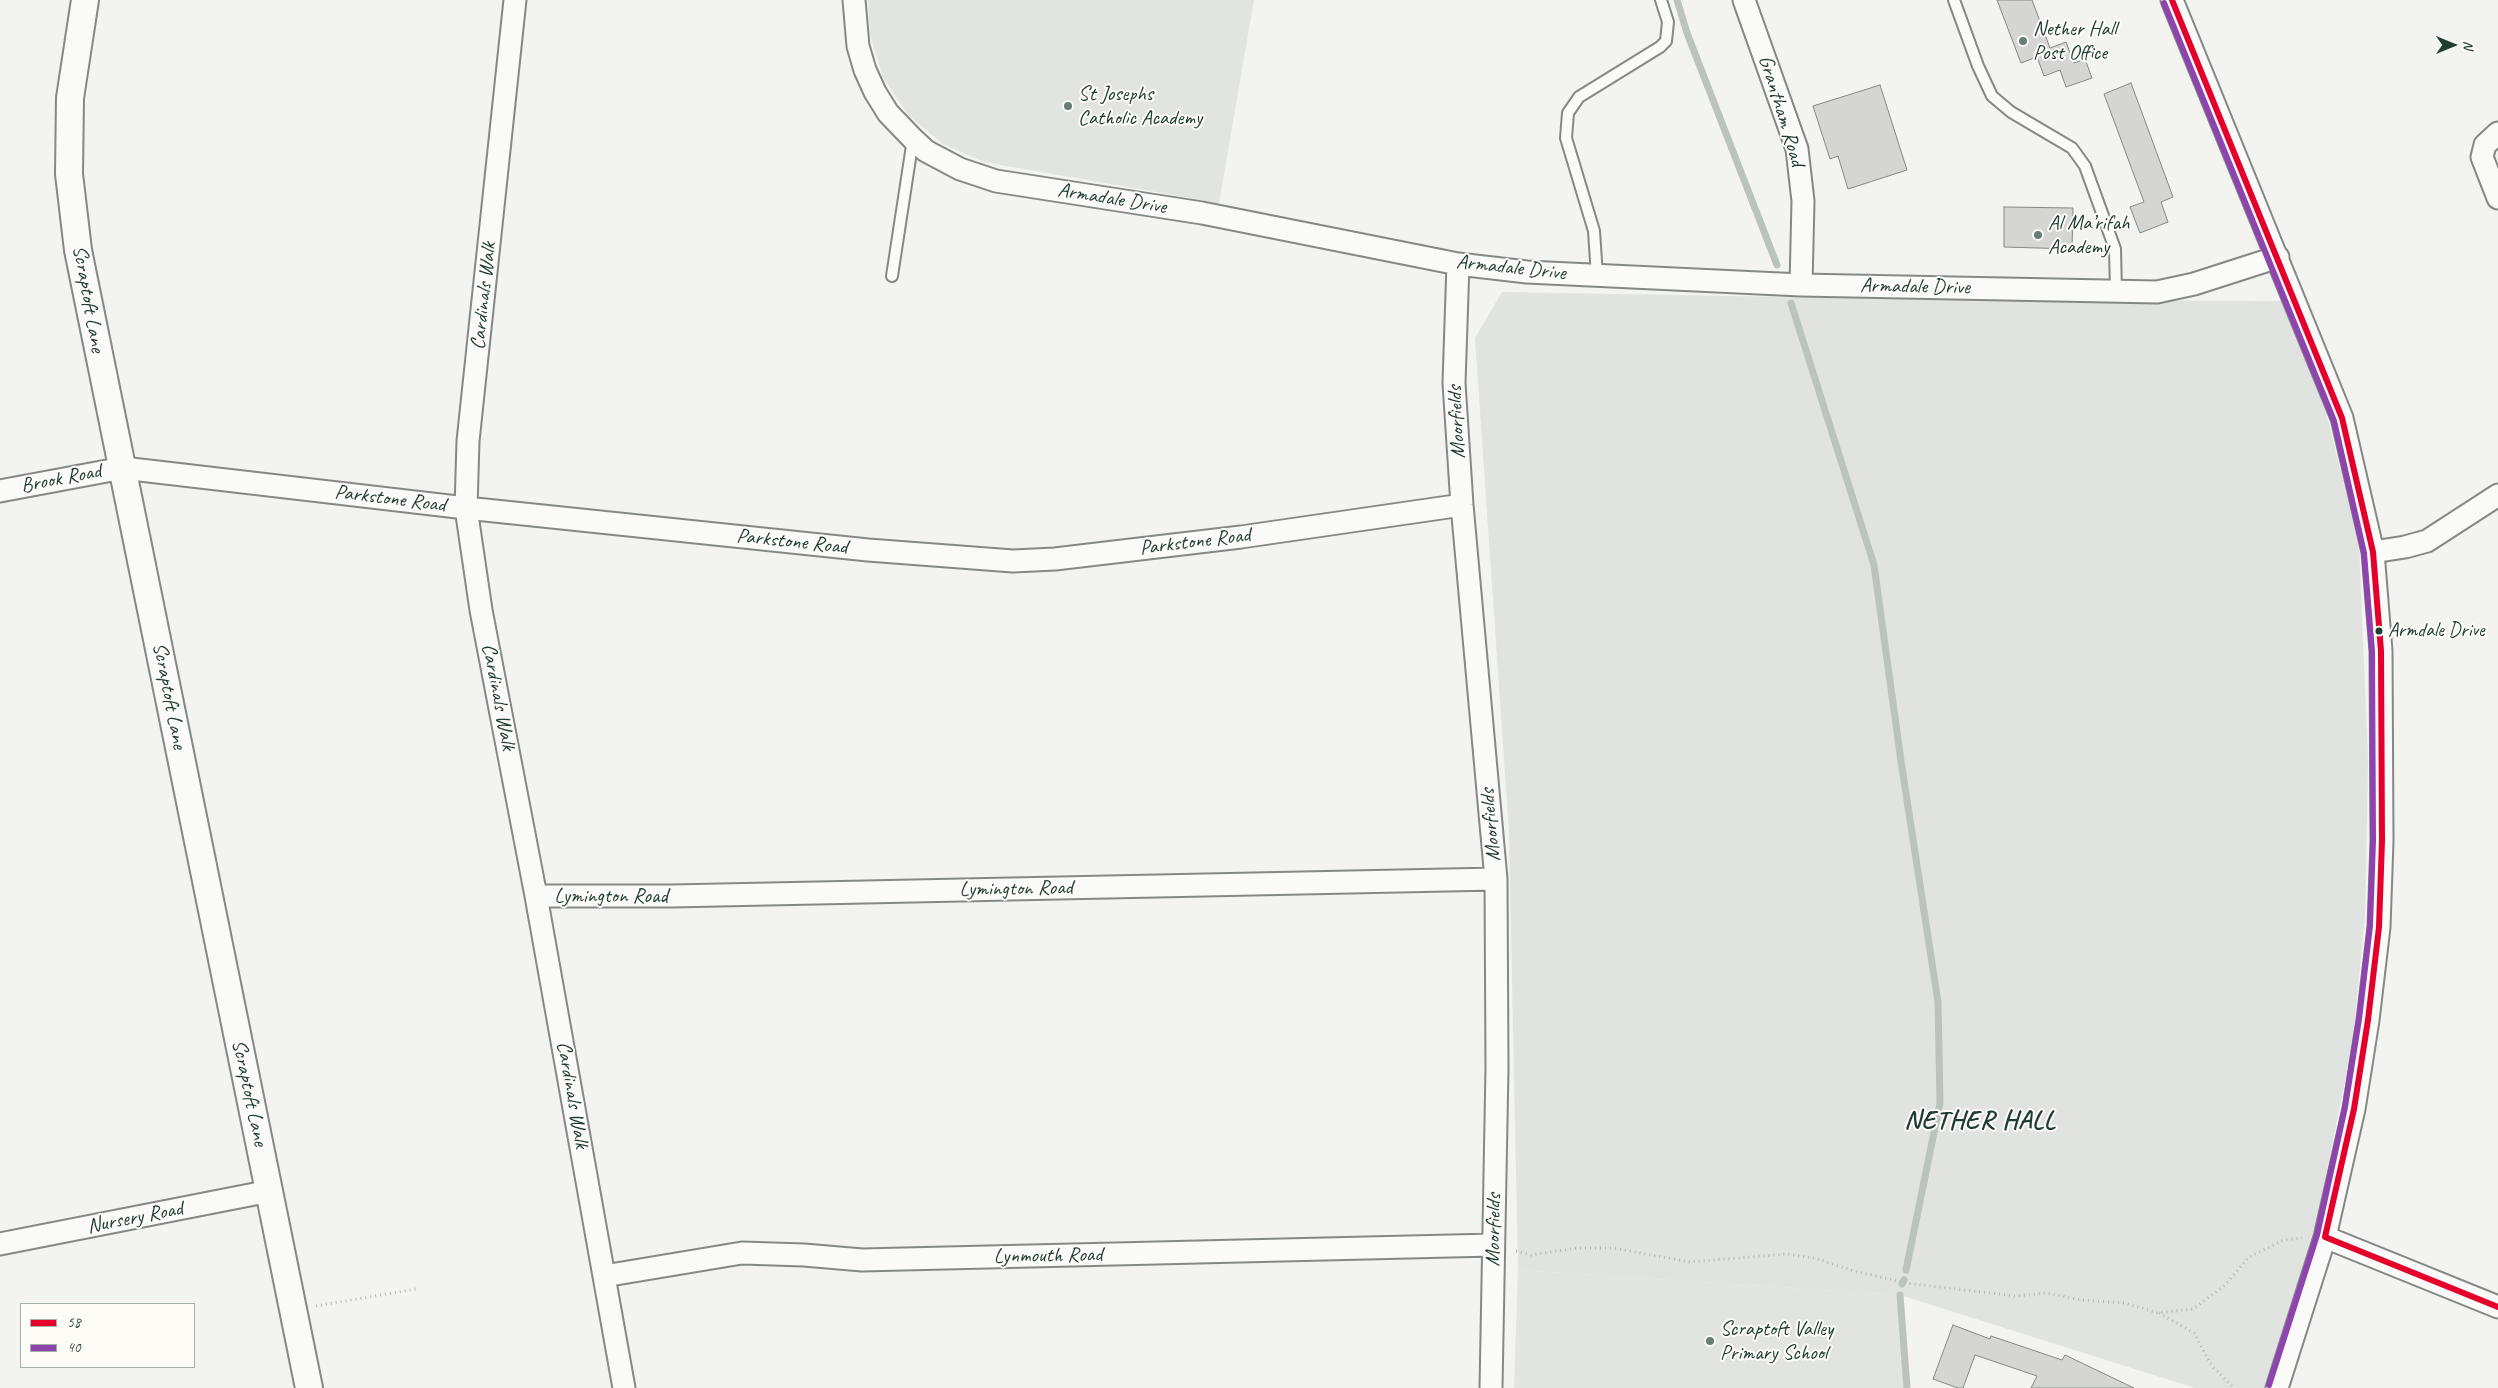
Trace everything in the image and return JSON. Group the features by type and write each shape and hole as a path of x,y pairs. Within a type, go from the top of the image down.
{"street":[{"name":"Scraptoft Lane","path":"85,0 70,98 69,174 78,250 309,1388"},
{"name":"Cardinals Walk","path":"515,0 468,442 466,508 481,610 536,896 624,1388"},
{"name":"Armadale Drive","path":"854,0 854,22 865,70 888,113 913,139 942,161 978,176 996,181 1202,213 1458,264 1527,272 1801,285 2157,292 2194,284 2278,256"},
{"name":"Grantham Road","path":"1744,0 1797,149 1803,201 1801,285"},
{"path":"2172,0 2278,256 2342,418 2373,552 2382,670 2382,831 2379,927 2368,1020 2354,1108 2325,1237 2277,1388"},
{"path":"2498,133 2485,145 2482,157 2498,198"},
{"name":"Moorfields","path":"1458,264 1454,384 1462,505 1496,879 1497,1068 1491,1388"},
{"name":"Brook Road","path":"0,491 123,468"},
{"name":"Parkstone Road","path":"123,468 466,508 878,551 1013,561 1055,559 1232,538 1462,505"},
{"path":"2373,552 2411,546 2427,541 2498,495"},
{"name":"Lymington Road","path":"536,896 671,896 1496,879"},
{"name":"Nursery Road","path":"0,1244 270,1191"},
{"path":"2325,1237 2498,1307"},
{"name":"Lynmouth Road","path":"604,1276 742,1253 804,1255 862,1260 1493,1245"}],"lane":[{"path":"1597,276 1594,230 1566,138 1568,113 1579,97 1660,47 1666,40 1668,22 1661,0"},
{"path":"1954,0 1978,66 1992,96 2011,112 2072,148 2085,166 2115,249 2116,291"},
{"path":"892,276 913,139"}],"path":[{"path":"2158,1313 2193,1308 2224,1286 2248,1256 2284,1240 2325,1237"},
{"path":"1493,1245 1531,1255 1577,1248 1613,1248 1690,1262 1787,1254 1814,1258 1854,1271 1906,1283 2016,1296 2047,1292 2081,1300 2124,1303 2158,1313 2194,1333 2212,1366 2234,1388"},
{"path":"293,1309 416,1290"}],"shaded area":[{"name":"St Josephs Catholic Academy","path":"868,0 1254,0 1219,203 984,162 943,144 908,115 883,77 870,35"},
{"path":"1502,292 1900,299 2284,301 2326,413 2359,544 2368,760 2365,917 2352,1047 2317,1218 2267,1388 2195,1388 1900,1295 1518,1270 1509,831 1475,338"},
{"name":"Scraptoft Valley Primary School","path":"1518,1270 1900,1295 1907,1388 1514,1388"}],"building":[{"path":"1997,0 2032,0 2050,48 2066,42 2074,63 2085,59 2092,78 2066,87 2060,70 2044,76 2037,57 2021,63"},
{"path":"2131,83 2173,197 2161,202 2168,222 2140,233 2130,207 2144,202 2104,94"},
{"path":"1880,85 1907,170 1848,189 1838,156 1830,159 1813,106"},
{"path":"2004,207 2073,208 2072,249 2004,247"},
{"path":"1953,1325 1990,1339 1991,1336 2062,1360 2065,1355 2134,1388 2031,1388 2037,1376 1975,1355 1963,1388 1958,1388 1933,1379"}],"waterway":[{"path":"1677,0 1687,33 1777,265"},
{"path":"1791,303 1874,565 1901,761 1938,1002 1940,1103 1906,1270"},
{"path":"1902,1284 1904,1280"},
{"path":"1900,1295 1907,1388"}],"transit line":[{"name":"58","path":"2172,0 2342,418 2373,552 2381,651 2382,841 2379,927 2368,1020 2354,1109 2325,1237 2498,1307"},
{"name":"40","path":"2164,3 2334,421 2364,553 2372,651 2373,841 2370,926 2359,1019 2345,1107 2317,1235 2269,1385"}],"place":[{"name":"Nether Hall Post Office","path":"2023,41"},
{"name":"St Josephs Catholic Academy","path":"1068,106"},
{"name":"Al Ma’rifah Academy","path":"2038,235"},
{"name":"Armdale Drive","path":"2379,631"},
{"name":"Scraptoft Valley Primary School","path":"1710,1341"}],"district":[{"name":"NETHER HALL","path":"1980,1121"}]}
